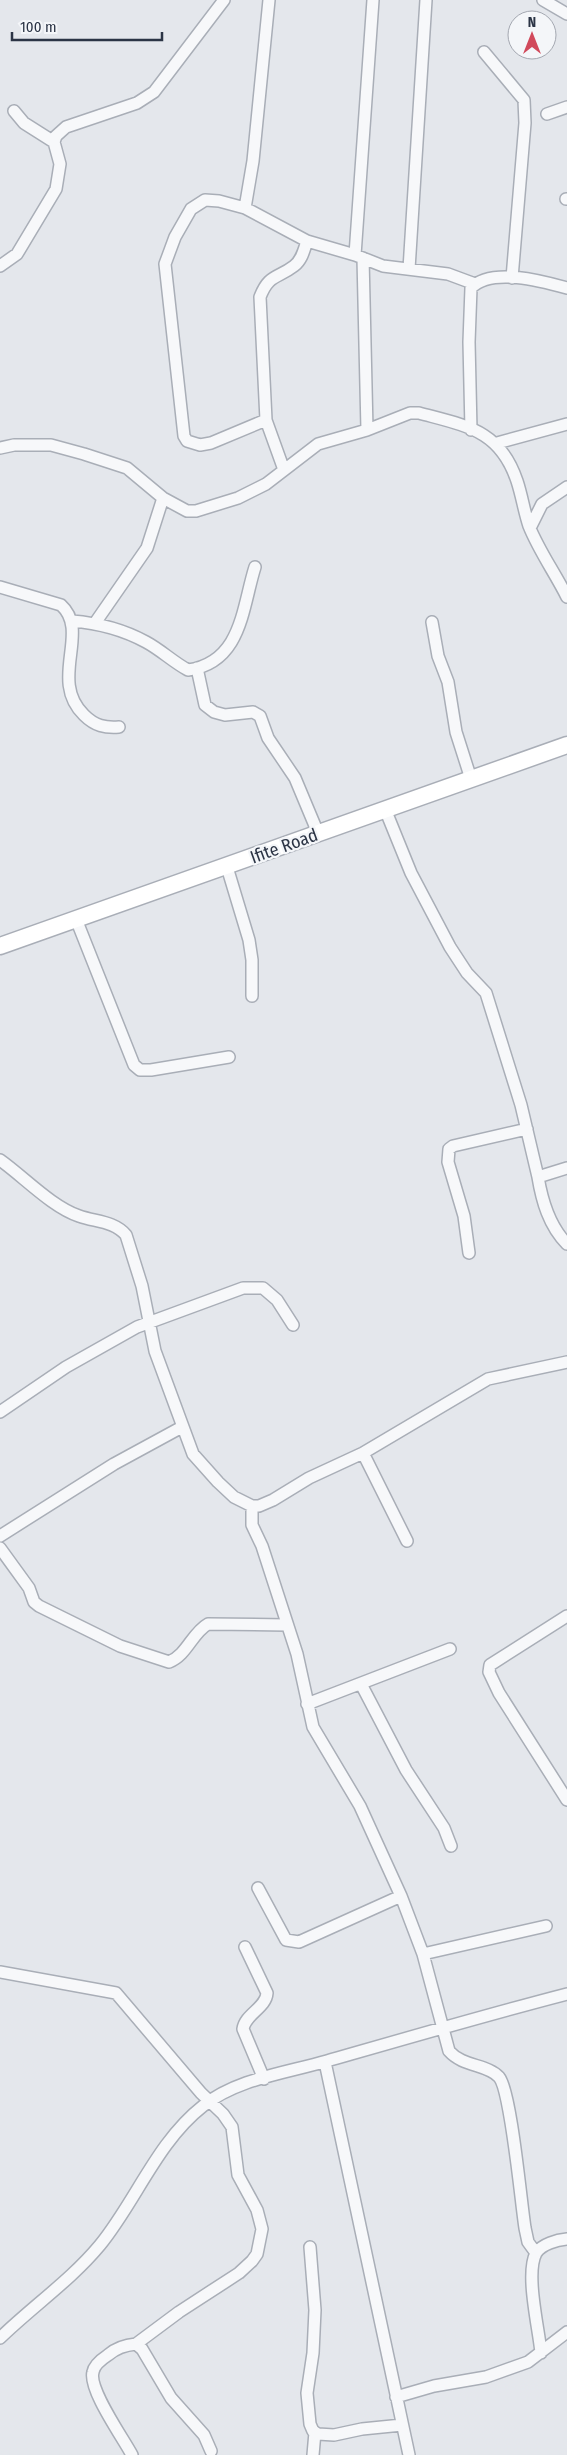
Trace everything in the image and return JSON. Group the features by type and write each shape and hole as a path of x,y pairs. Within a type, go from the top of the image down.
{"street":[{"path":"0,266 17,254 56,188 60,164 54,142 56,136 66,127 137,103 154,92 224,0"},
{"path":"245,208 253,161 268,0"},
{"path":"367,430 359,256 373,0"},
{"path":"409,269 426,0"},
{"path":"543,0 567,14"},
{"path":"484,52 524,100 525,122 512,278"},
{"path":"547,114 567,107"},
{"path":"14,111 24,123 54,142"},
{"path":"266,420 211,443 200,445 187,441 184,436 165,264 174,237 191,209 205,200 219,201 245,208 307,241 359,256 383,266 448,274 474,284"},
{"path":"284,470 266,420 260,297 265,284 274,276 295,266 302,258 307,241"},
{"path":"471,430 469,342 471,288 474,284 490,277 538,281 567,288"},
{"path":"0,448 14,445 51,445 84,454 127,468 163,498 187,511 196,511 238,498 266,484 318,444 367,430 410,413 419,413 443,419 482,433 497,443 506,456 517,482 530,528 537,545 567,597"},
{"path":"497,443 567,424"},
{"path":"530,528 542,504 567,487"},
{"path":"95,623 147,548 163,498"},
{"path":"72,621 95,623 146,641 188,670 197,668 213,663 229,645 240,627 255,567"},
{"path":"0,587 61,605 68,611 72,621 72,652 68,682 70,694 78,709 92,723 107,728 119,727"},
{"path":"432,622 438,656 448,682 456,732 471,779"},
{"path":"197,668 205,705 214,712 225,715 253,712 260,716 268,738 295,778 318,834"},
{"name":"Ifite Road","path":"0,946 567,745"},
{"path":"385,809 411,873 450,947 467,973 486,993 503,1043 527,1129 541,1198 553,1226 567,1244"},
{"path":"227,867 249,940 252,960 252,996"},
{"path":"76,918 134,1065 140,1070 151,1070 229,1057"},
{"path":"469,1253 464,1216 448,1162 449,1150 453,1146 527,1129"},
{"path":"0,1160 65,1211 120,1228 132,1249 155,1351 193,1454 234,1497 252,1506 273,1500 309,1478 363,1452 488,1379 567,1362"},
{"path":"538,1177 567,1168"},
{"path":"0,1412 66,1368 149,1322 162,1320 188,1307 252,1286 263,1288 277,1300 294,1325"},
{"path":"0,1536 114,1464 182,1427"},
{"path":"363,1452 407,1541"},
{"path":"252,1506 252,1525 262,1546 287,1624 303,1680 313,1727 360,1806 401,1896 423,1954 449,2051 459,2060 492,2072 499,2077 504,2086 511,2122 525,2228 528,2242 536,2253"},
{"path":"0,1548 29,1588 34,1602 39,1606 120,1646 169,1662 178,1659 201,1628 208,1624 287,1624"},
{"path":"567,1616 490,1665 489,1672 498,1693 567,1800"},
{"path":"307,1704 450,1648"},
{"path":"361,1684 406,1770 444,1828 451,1846"},
{"path":"258,1888 286,1940 299,1942 401,1896"},
{"path":"423,1954 546,1926"},
{"path":"245,1947 267,1993 266,1999 244,2023 244,2029 264,2078"},
{"path":"0,1972 116,1993 209,2102 223,2114 232,2127 238,2175 257,2210 262,2229 257,2254 252,2262 136,2344 115,2349 100,2361 93,2371 93,2382 98,2394 132,2455"},
{"path":"0,2338 82,2265 124,2214 158,2157 173,2136 219,2095 264,2078 442,2027 567,1994"},
{"path":"325,2062 409,2455"},
{"path":"541,2353 532,2267 536,2253 545,2245 567,2239"},
{"path":"310,2247 315,2310 313,2353 307,2393 310,2424 315,2432 313,2455"},
{"path":"396,2397 434,2386 486,2377 528,2362 567,2332"},
{"path":"136,2344 142,2349 171,2398 204,2435 211,2452"},
{"path":"315,2432 334,2435 362,2429 402,2425"}]}
